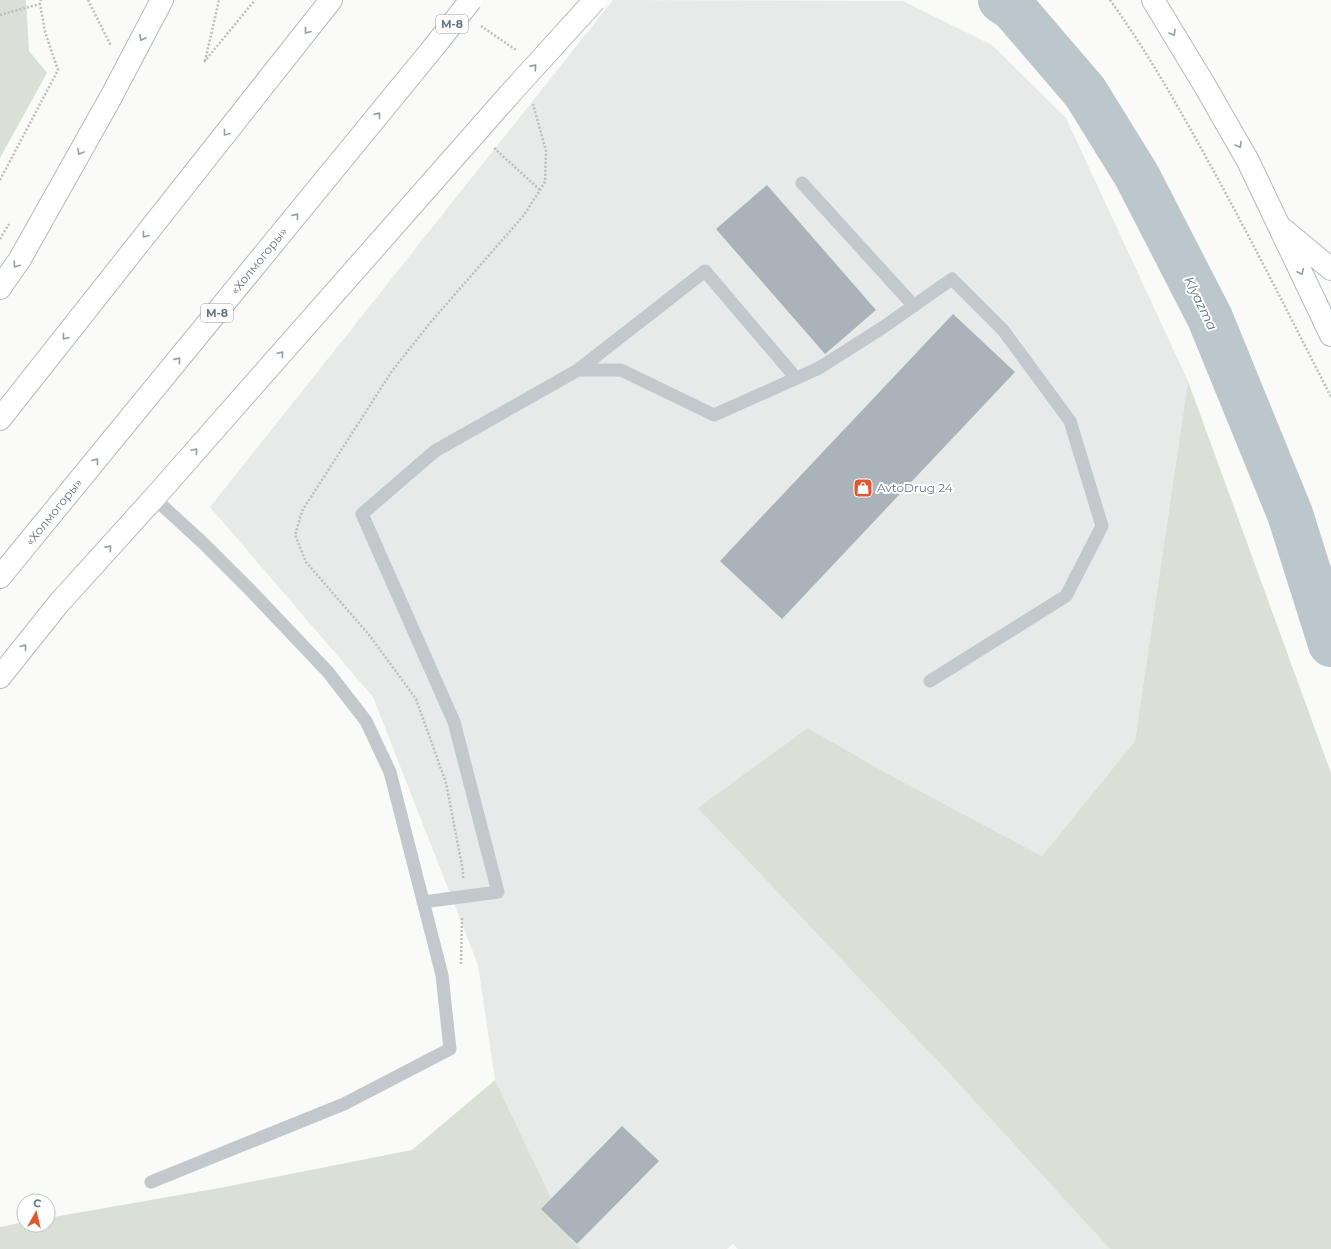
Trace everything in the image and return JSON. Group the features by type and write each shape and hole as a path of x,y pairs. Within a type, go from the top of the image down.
{"main road":[{"path":"0,419 331,0"},
{"name":"«Холмогоры»","path":"0,578 471,0"},
{"path":"0,677 59,603 154,498 508,96 595,0"},
{"path":"1153,0 1248,161 1331,334"},
{"path":"0,288 20,259 111,97 161,2"},
{"path":"1278,224 1331,269"}],"lane":[{"path":"802,183 914,306"},
{"path":"423,902 498,892 454,722 362,514 436,451 578,370 705,270 796,378"},
{"path":"578,370 621,370 714,415 819,368 882,328 952,279 1003,330 1070,420 1102,526 1066,596 930,681"},
{"path":"151,1182 344,1104 450,1049 442,975 390,772 366,721 328,672 253,593 202,542 154,498"}],"path":[{"path":"0,180 58,70 45,32 40,4 41,0"},
{"path":"88,0 112,49"},
{"path":"219,0 204,62 255,0"},
{"path":"1110,0 1133,32 1176,100 1252,243 1331,397"},
{"path":"0,15 40,4"},
{"path":"475,22 519,52"},
{"path":"461,968 463,871 446,783 416,699 370,636 306,562 295,535 302,511 392,371 430,323 524,215 545,182 546,151 532,103"},
{"path":"495,149 540,190"}],"shaded area":[{"path":"0,0 26,0 29,51 47,73 0,158"},
{"path":"613,0 903,1 992,45 1066,118 1188,381 1135,741 1042,856 888,774 808,728 935,1058 1110,1249 738,1249 733,1244 727,1249 581,1249 571,1240 495,1080 478,965 373,697 210,507"},
{"path":"1188,381 1331,773 1331,1249 1110,1249 935,1058 698,808 808,728 888,774 1042,856 1135,741"},
{"path":"495,1080 571,1240 581,1249 0,1249 0,1227 16,1224 16,1233 56,1233 56,1217 225,1187 412,1150"}],"building":[{"path":"767,185 876,310 825,354 716,229"},
{"path":"953,314 1015,372 782,619 720,561"},
{"path":"622,1126 659,1161 577,1244 541,1209"}],"waterway":[{"name":"Klyazma","path":"1001,0 1013,8 1085,92 1137,176 1210,318 1290,514 1331,644"}],"place":[{"name":"AvtoDrug 24","path":"863,488"}]}
